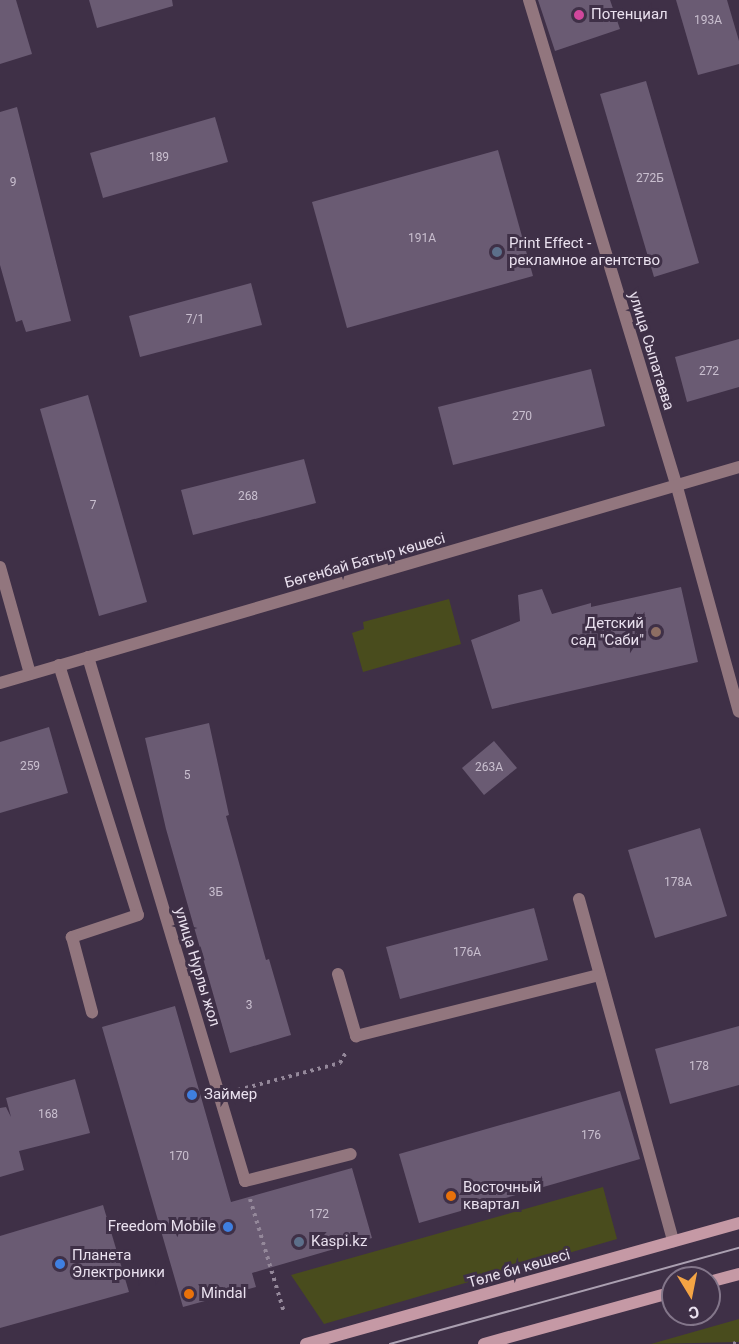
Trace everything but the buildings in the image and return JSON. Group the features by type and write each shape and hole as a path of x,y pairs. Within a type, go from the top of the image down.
{"main road":[{"name":"Төле би көшесі","path":"306,1344 739,1223"},
{"path":"721,1279 739,1274"},
{"path":"484,1344 661,1295"}],"street":[{"name":"улица Сыпатаева","path":"529,0 677,487 739,712"},
{"name":"Бөгенбай Батыр көшесі","path":"0,683 677,487 739,467"},
{"path":"0,567 30,674"},
{"name":"улица Нурлы жол","path":"88,657 245,1181"},
{"path":"59,665 138,915 72,937 92,1012"},
{"path":"579,899 673,1241"},
{"path":"338,974 356,1036 599,975"},
{"path":"245,1181 351,1154"}],"path":[{"path":"219,1095 340,1063 356,1036"},
{"path":"245,1181 284,1312"},
{"path":"733,1344 739,1342"}],"green space":[{"path":"449,599 461,644 363,672 352,633 364,629 363,622"},
{"path":"603,1187 617,1239 324,1324 291,1275"},
{"path":"739,1319 739,1342 651,1344 721,1326"}],"tram line":[{"path":"390,1344 739,1248"}],"place":[{"name":"Потенциал","path":"579,15"},
{"name":"Print Effect - рекламное агентство","path":"497,252"},
{"name":"Детский сад \"Саби\"","path":"656,632"},
{"name":"Займер","path":"192,1095"},
{"name":"Восточный квартал","path":"451,1196"},
{"name":"Freedom Mobile","path":"228,1227"},
{"name":"Kaspi.kz","path":"299,1242"},
{"name":"Планета Электроники","path":"60,1264"},
{"name":"Mindal","path":"189,1294"}]}
